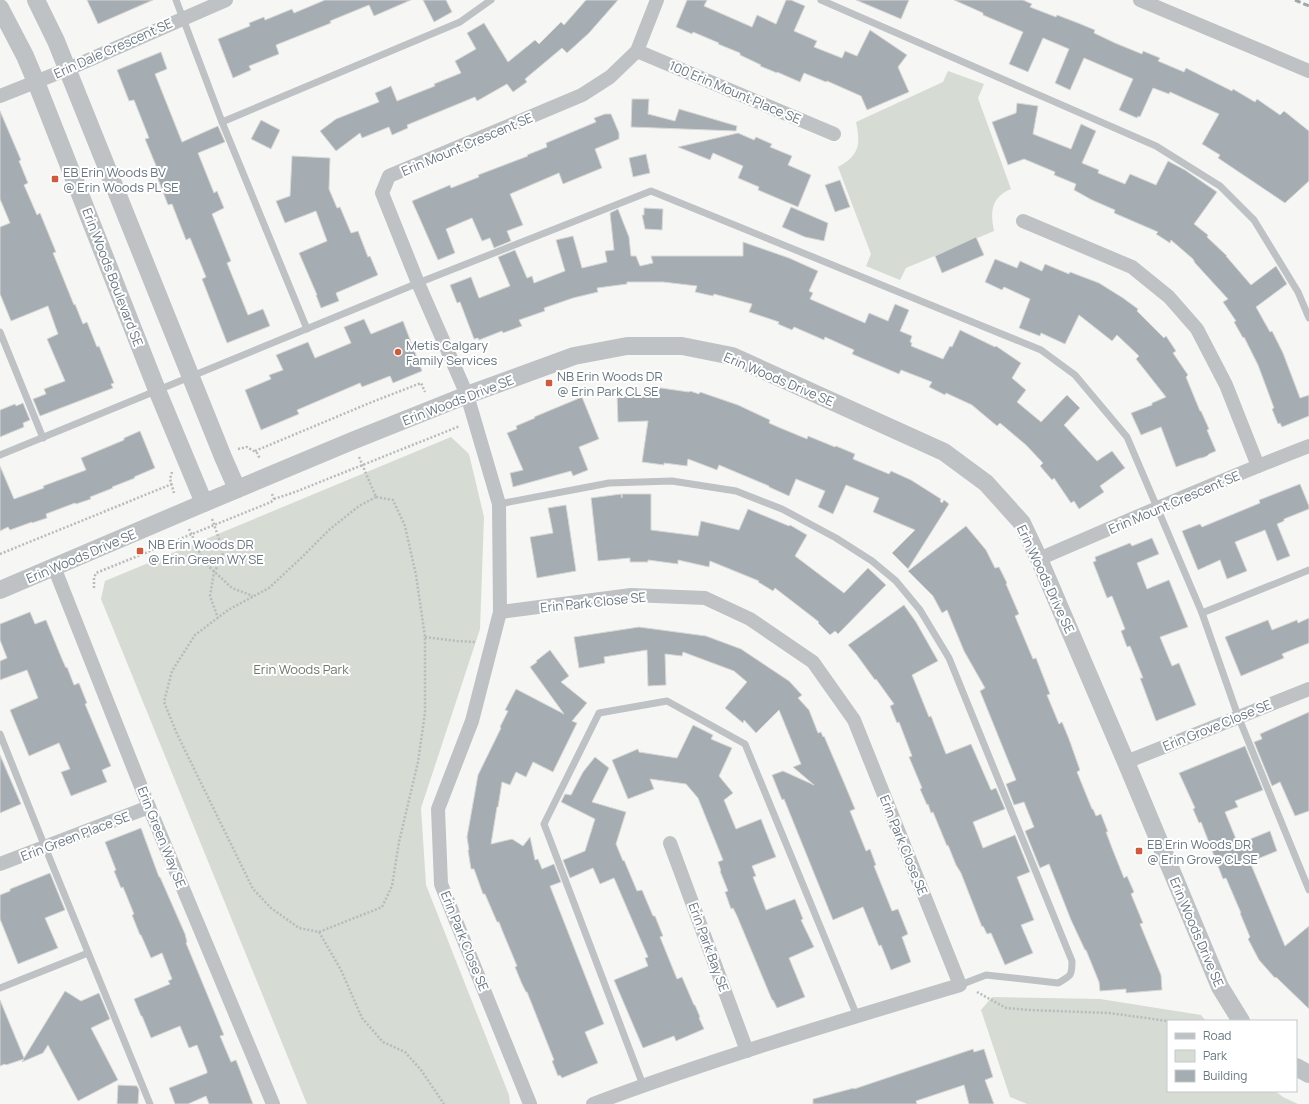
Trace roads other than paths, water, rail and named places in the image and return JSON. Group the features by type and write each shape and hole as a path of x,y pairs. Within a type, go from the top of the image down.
{"street":[{"path":"36,0 68,69 237,489"},
{"name":"Erin Dale Crescent SE","path":"0,96 68,69 184,17 226,0"},
{"name":"Erin Mount Crescent SE","path":"467,395 418,283 382,194 389,176 582,95 610,77 637,51 657,0"},
{"path":"1140,0 1309,71"},
{"name":"Erin Woods Boulevard SE","path":"0,8 25,56 36,82 157,390 204,502"},
{"name":"100 Erin Mount Place SE","path":"637,51 834,134"},
{"path":"1023,221 1132,267 1169,297 1197,329 1201,336 1226,385 1258,466"},
{"name":"Erin Woods Drive SE","path":"0,590 204,502 352,441 467,395 574,356 627,346 682,346 732,356 944,452 986,483 1022,523 1039,559 1126,762 1220,987 1240,1020"},
{"name":"Erin Park Close SE","path":"467,395 499,504 500,612 472,721 438,810 441,884 530,1104"},
{"name":"Erin Mount Crescent SE","path":"1039,559 1157,508 1309,446"},
{"name":"Erin Green Way SE","path":"54,567 149,807 274,1104"},
{"name":"Erin Park Close SE","path":"500,612 632,595 704,598 750,618 813,662 854,720 960,985"},
{"name":"Erin Grove Close SE","path":"1126,762 1238,716 1309,689"},
{"name":"Erin Green Place SE","path":"0,864 149,807"},
{"name":"Erin Park Bay SE","path":"670,843 747,1051"},
{"path":"593,1104 643,1085 747,1051 960,985"},
{"path":"1297,1068 1309,1074"}],"lane":[{"path":"176,0 184,17 222,122 307,329"},
{"path":"222,122 460,22 491,0"},
{"path":"821,0 1156,146 1220,186 1254,220 1298,292 1309,318"},
{"path":"0,455 418,283 651,191 1041,350 1075,375 1127,438 1202,613 1238,716 1309,890"},
{"path":"0,332 43,438"},
{"path":"499,504 609,483 672,481 736,491 782,509 836,538 872,561 896,581 920,610 949,658 1072,961 1072,972 1067,978 1058,983 986,976 960,985"},
{"path":"1202,613 1309,570"},
{"path":"643,1085 544,824 599,713 667,701 745,744 857,1016"},
{"path":"0,734 44,847 150,1104"},
{"path":"0,988 88,953"}],"railway":[{"path":"1295,0 1309,6"}],"place":[{"name":"EB Erin Woods BV @ Erin Woods PL SE","path":"55,179"},
{"name":"Metis Calgary Family Services","path":"398,352"},
{"name":"NB Erin Woods DR @ Erin Park CL SE","path":"549,383"},
{"name":"NB Erin Woods DR @ Erin Green WY SE","path":"140,551"},
{"name":"EB Erin Woods DR @ Erin Grove CL SE","path":"1139,851"}],"park label":[{"name":"Erin Woods Park","path":"301,669"}]}
